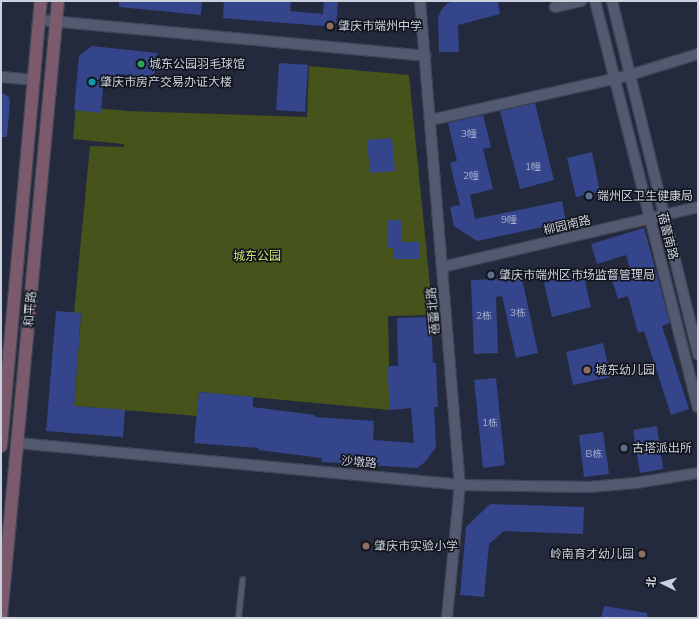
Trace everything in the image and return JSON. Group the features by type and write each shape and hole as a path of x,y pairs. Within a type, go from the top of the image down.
{"main road":[{"name":"和平路","path":"1,446 5,361 41,1"},
{"name":"和平路","path":"1,618 58,1"}],"street":[{"name":"蓓蕾北路","path":"420,1 460,485 447,618"},
{"path":"555,7 581,1"},
{"name":"蓓蕾南路","path":"595,1 698,407"},
{"name":"蓓蕾南路","path":"612,1 698,354"},
{"path":"40,20 425,56"},
{"path":"431,120 615,79 698,54"},
{"path":"1,77 33,80"},
{"name":"柳园南路","path":"442,268 698,207"},
{"name":"沙墩路","path":"18,443 460,485 589,487 636,483 698,473"}],"lane":[{"path":"238,618 242,579"}],"green space":[{"name":"城东公园","path":"309,66 409,75 433,315 388,316 390,410 199,392 197,416 74,406 81,314 74,313 90,146 124,147 124,144 73,139 76,106 127,111 307,117"}],"building":[{"path":"119,1 202,1 201,15 119,7"},
{"path":"224,1 291,1 290,11 323,14 324,1 338,1 336,27 223,18"},
{"path":"456,1 498,1 500,14 458,25 459,52 439,52 438,18 441,10 448,3"},
{"name":"肇庆市房产交易办证大楼","path":"92,46 157,53 154,77 117,74 103,87 101,113 74,110 79,56"},
{"path":"279,63 308,65 305,112 276,110"},
{"path":"1,92 9,97 10,102 7,137 1,137"},
{"path":"535,103 554,180 520,189 500,111"},
{"path":"483,115 491,147 483,149 493,189 470,195 475,219 562,201 566,222 477,241 454,226 450,207 460,205 450,163 457,161 448,123"},
{"path":"392,138 395,171 370,173 367,140"},
{"path":"592,152 600,192 576,197 567,158"},
{"path":"388,220 402,220 402,242 419,242 419,259 394,259 394,248 388,248"},
{"path":"644,228 670,323 662,326 689,409 671,415 644,331 638,333 628,296 618,299 611,277 631,272 626,255 597,264 591,244"},
{"path":"520,269 538,353 516,358 502,296 496,297 498,353 474,354 471,280 499,279 497,274"},
{"path":"583,273 591,307 552,317 544,282"},
{"path":"56,311 81,313 74,406 125,410 123,437 46,431"},
{"path":"431,317 433,363 436,363 438,407 434,407 436,447 425,462 417,468 322,462 322,458 258,450 259,448 194,443 199,392 253,397 253,407 315,415 315,417 374,421 373,440 414,443 411,408 390,410 387,366 398,366 397,318"},
{"path":"603,343 611,377 573,385 566,352"},
{"path":"496,378 505,465 483,468 474,380"},
{"path":"657,426 663,469 640,473 633,430"},
{"path":"603,432 609,474 584,477 579,435"},
{"path":"490,504 584,507 583,534 504,531 489,544 484,597 460,595 466,527"},
{"path":"604,606 647,613 647,618 601,618"}],"place":[{"name":"肇庆市端州中学","path":"330,26"},
{"name":"城东公园羽毛球馆","path":"141,64"},
{"name":"肇庆市房产交易办证大楼","path":"92,82"},
{"name":"端州区卫生健康局","path":"589,196"},
{"name":"肇庆市端州区市场监督管理局","path":"491,275"},
{"name":"城东幼儿园","path":"587,370"},
{"name":"古塔派出所","path":"624,448"},
{"name":"肇庆市实验小学","path":"366,546"},
{"name":"岭南育才幼儿园","path":"642,554"}]}
